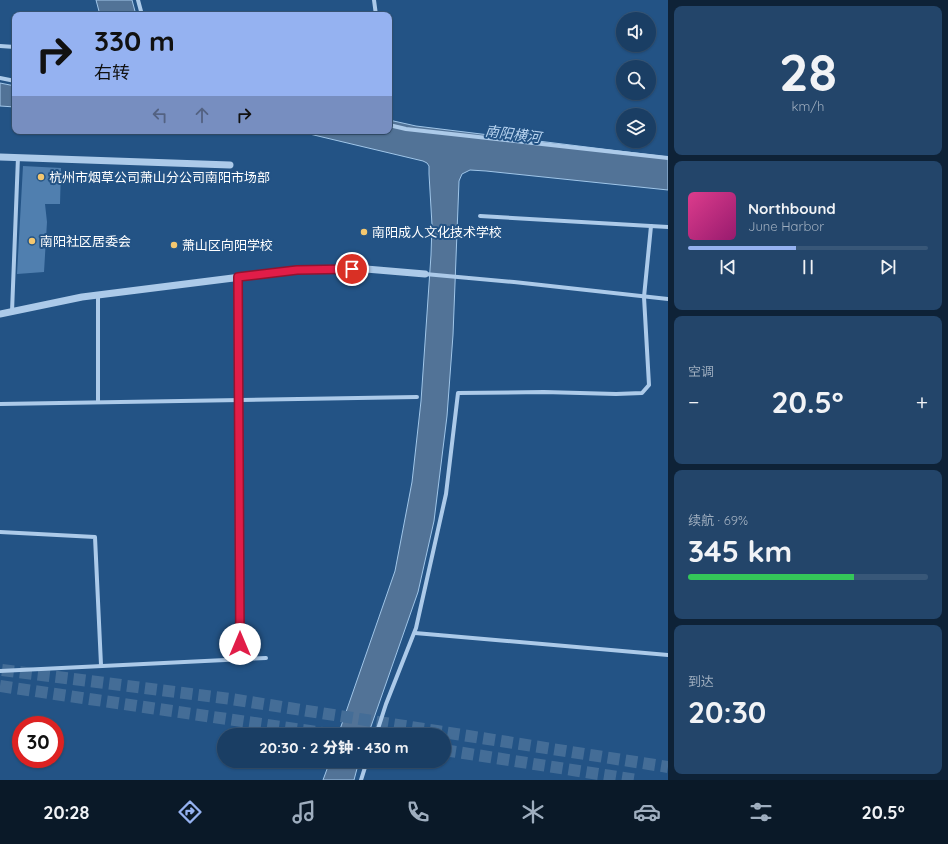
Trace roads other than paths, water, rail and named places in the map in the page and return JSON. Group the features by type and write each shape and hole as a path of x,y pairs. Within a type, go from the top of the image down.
{"street":[{"path":"138,0 141,12"},
{"path":"374,0 376,12"},
{"path":"0,46 12,47"},
{"path":"0,78 12,80"},
{"path":"392,126 406,129 668,158"},
{"path":"0,157 230,165"},
{"path":"12,312 18,158"},
{"path":"480,216 668,227"},
{"path":"378,728 386,704 415,633 446,494 458,393 642,393 649,386 644,297 651,226"},
{"path":"0,314 98,295 305,270 366,269 463,277 668,300"},
{"path":"238,277 240,659"},
{"path":"98,295 98,402"},
{"path":"0,404 417,397"},
{"path":"0,532 95,537 101,665"},
{"path":"415,633 668,655"},
{"path":"0,671 266,658"},
{"path":"361,780 365,768"}],"water":[{"path":"96,0 132,0 135,12 99,12"},
{"path":"0,83 12,85 12,107 0,106"},
{"path":"392,121 416,126 668,157 668,190 486,171 470,170 462,174 459,181 453,335 447,416 434,521 418,592 370,728 340,728 395,571 412,482 421,401 431,255 432,225 429,166 427,163 310,134 392,134"},
{"path":"327,768 357,768 354,780 323,780"}],"tunnel":[{"path":"2,670 231,699 668,767"},
{"path":"0,686 289,728"},
{"path":"451,751 637,780"}],"place":[{"name":"杭州市烟草公司萧山分公司南阳市场部","path":"41,177"},
{"name":"南阳成人文化技术学校","path":"364,232"},
{"name":"南阳社区居委会","path":"32,241"},
{"name":"萧山区向阳学校","path":"174,245"}],"water label":[{"name":"南阳横河","path":"513,134"}]}
